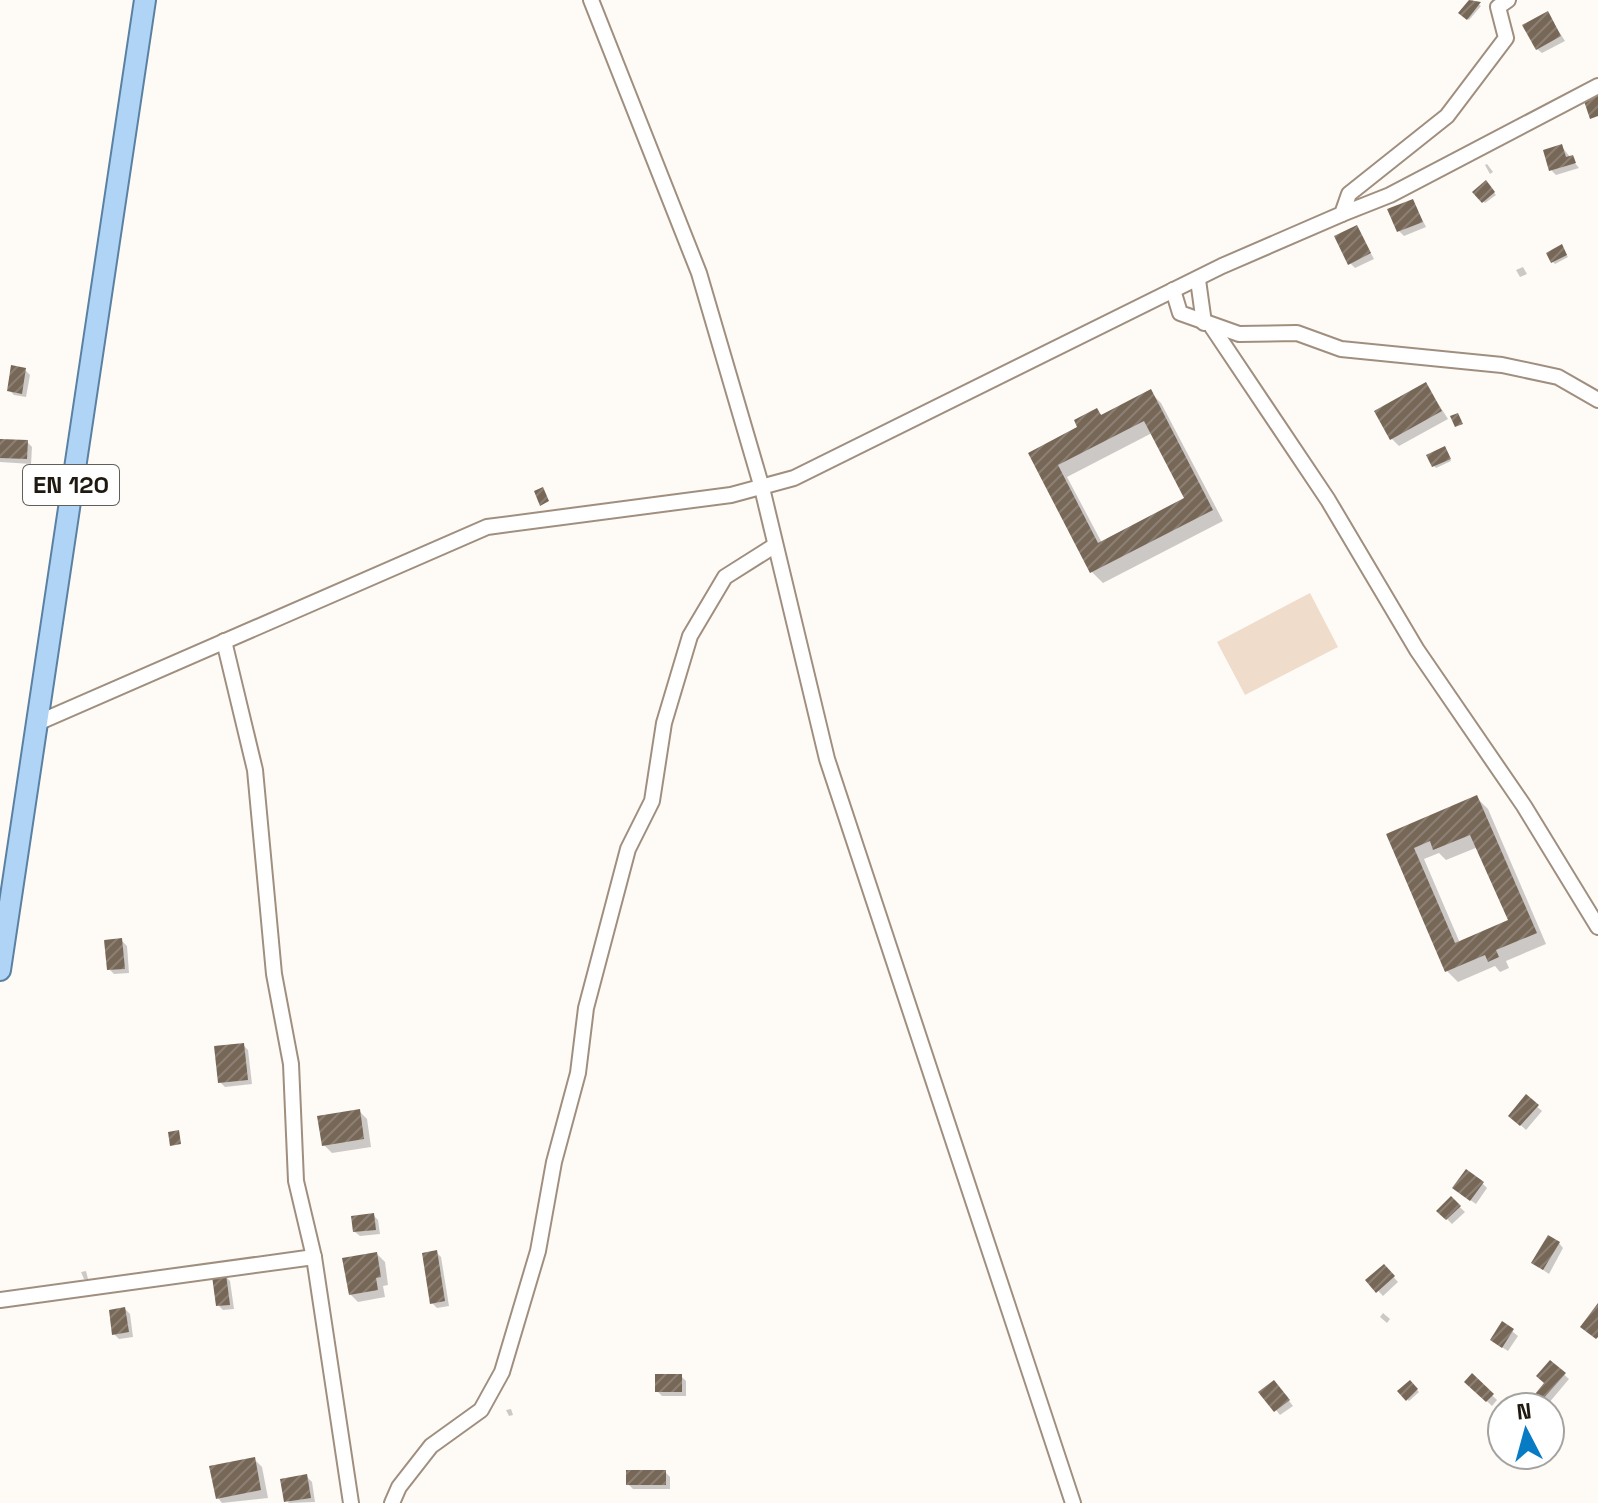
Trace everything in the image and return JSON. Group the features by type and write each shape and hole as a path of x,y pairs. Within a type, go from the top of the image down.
{"main road":[{"name":"EN 120","path":"0,970 145,0"}],"street":[{"path":"591,0 699,273 762,488 827,759 1073,1503"},
{"path":"1342,214 1349,194 1447,116 1506,38 1498,7 1508,0"},
{"path":"35,724 487,527 762,488 794,478 1222,266 1403,188 1598,86"},
{"path":"1198,280 1208,325 1328,500 1417,650 1524,806 1598,927"},
{"path":"1173,290 1180,313 1239,334 1297,333 1341,349 1502,365 1558,377 1598,400"},
{"path":"392,1503 399,1487 431,1446 467,1423 494,1393 538,1251 554,1162 578,1073 593,983 628,849 652,801 657,754 690,636 725,577 774,546"},
{"path":"224,641 255,770 274,974 291,1064 296,1181 314,1257 351,1503"},
{"path":"0,1300 314,1257"}],"shaded area":[{"path":"1310,593 1338,647 1245,695 1217,642"}],"building":[{"path":"1469,0 1481,2 1467,20 1458,13"},
{"path":"1548,11 1561,36 1536,50 1522,25"},
{"path":"1598,92 1598,116 1590,119 1583,98"},
{"path":"1562,144 1566,157 1573,155 1576,163 1549,171 1543,150"},
{"path":"1486,180 1495,192 1482,203 1472,192"},
{"path":"1413,199 1423,222 1397,232 1387,209"},
{"path":"1357,225 1371,253 1348,265 1334,236"},
{"path":"1562,244 1567,255 1551,263 1546,253"},
{"path":"11,365 26,368 22,394 7,391"},
{"path":"1426,382 1442,411 1390,440 1374,411"},
{"path":"1151,389 1213,510 1090,573 1028,453 1077,427 1074,420 1097,408 1101,415","holes":["1144,421 1184,498 1098,543 1058,465"]},
{"path":"1458,413 1463,424 1455,427 1450,416"},
{"path":"0,439 28,440 27,459 0,458"},
{"path":"1445,446 1451,459 1432,467 1426,455"},
{"path":"543,487 549,501 540,506 534,491"},
{"path":"1477,795 1537,933 1496,950 1499,957 1488,962 1485,955 1445,972 1386,834","holes":["1470,835 1508,920 1455,943 1414,848 1430,841 1433,850"]},
{"path":"122,938 125,969 107,970 104,940"},
{"path":"244,1043 248,1080 218,1083 214,1046"},
{"path":"1526,1094 1539,1105 1520,1126 1508,1116"},
{"path":"360,1109 364,1139 322,1146 317,1116"},
{"path":"179,1130 181,1144 170,1146 168,1132"},
{"path":"1466,1169 1484,1182 1470,1201 1452,1188"},
{"path":"1451,1196 1461,1206 1446,1220 1436,1211"},
{"path":"374,1213 376,1230 353,1232 351,1216"},
{"path":"1548,1235 1560,1242 1543,1270 1531,1263"},
{"path":"437,1250 445,1301 430,1304 422,1253"},
{"path":"377,1252 381,1277 376,1278 378,1290 349,1295 342,1258"},
{"path":"1384,1264 1395,1276 1376,1293 1365,1280"},
{"path":"226,1274 230,1305 216,1306 212,1276"},
{"path":"1598,1303 1598,1337 1596,1339 1580,1327"},
{"path":"125,1307 129,1332 112,1335 109,1310"},
{"path":"1502,1321 1514,1329 1502,1348 1490,1340"},
{"path":"1550,1360 1566,1373 1550,1391 1537,1391 1544,1383 1536,1376"},
{"path":"1472,1373 1491,1391 1486,1391 1486,1402 1464,1382"},
{"path":"655,1374 682,1374 682,1392 655,1392"},
{"path":"1274,1380 1290,1400 1274,1412 1258,1392"},
{"path":"1410,1380 1418,1389 1406,1401 1397,1391"},
{"path":"255,1457 261,1490 216,1499 209,1466"},
{"path":"626,1470 666,1470 666,1485 626,1485"},
{"path":"307,1474 311,1498 284,1502 280,1479"}]}
